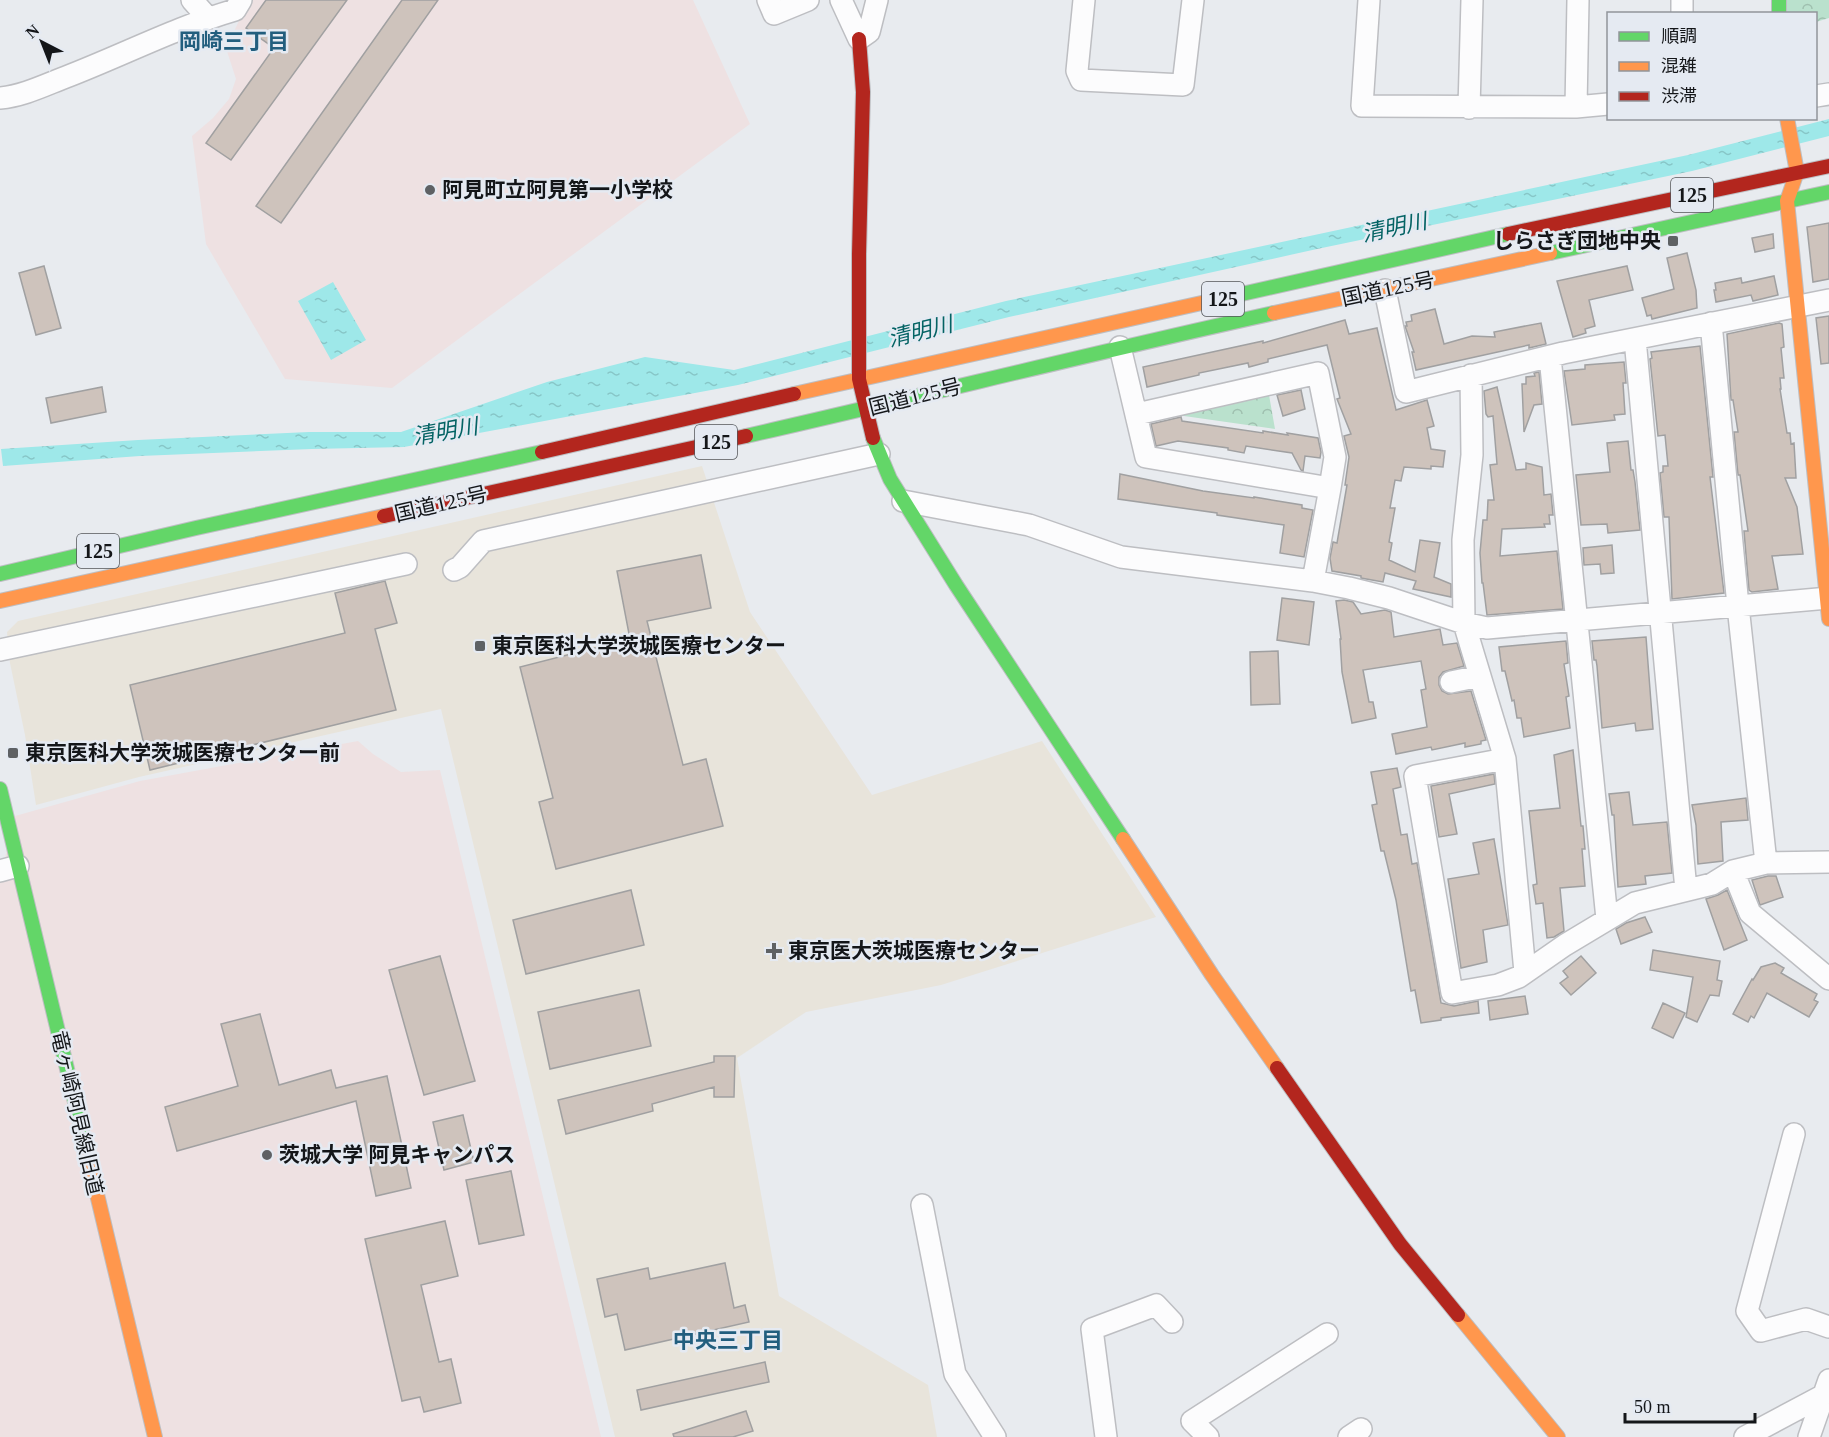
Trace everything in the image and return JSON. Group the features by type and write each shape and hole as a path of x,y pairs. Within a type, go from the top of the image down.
{"main road":[{"path":"859,39 863,92 859,379 879,454 903,501 1212,975 1400,1245 1558,1437"},
{"path":"1787,120 1797,172 1787,201 1828,605"},
{"name":"国道125号","path":"0,574 859,379 1829,166"},
{"name":"国道125号","path":"0,601 866,409 1120,347 1829,192"},
{"name":"竜ヶ崎阿見線旧道","path":"0,789 9,868 154,1437"}],"street":[{"path":"192,0 208,18"},
{"path":"0,114 10,96 100,64 208,18 235,10 241,0"},
{"path":"768,0 774,14 808,0"},
{"path":"842,0 859,39 869,32 877,0"},
{"path":"1084,0 1077,71 1081,80 1183,85 1193,0"},
{"path":"1369,0 1362,106 1469,108 1576,107 1607,104"},
{"path":"1469,108 1472,0"},
{"path":"1576,107 1578,0"},
{"path":"1385,290 1406,392 1550,357 1829,300"},
{"path":"1711,323 1738,606 1766,863"},
{"path":"1635,339 1686,890"},
{"path":"1120,347 1146,457 1330,488"},
{"path":"1550,357 1607,919"},
{"path":"1137,414 1318,373 1335,457 1313,581"},
{"path":"1471,375 1472,455 1463,540 1464,623 1505,759 1525,972"},
{"path":"454,570 460,567 483,541 879,454"},
{"path":"903,501 1029,525 1121,558 1313,581 1389,598 1464,623 1487,628 1738,606 1828,605"},
{"path":"0,650 406,564"},
{"path":"1451,682 1480,676"},
{"path":"1505,759 1415,777 1452,993 1498,985 1525,972 1564,945 1635,903 1712,884 1733,871 1766,863 1829,862"},
{"path":"1733,871 1750,913 1829,979"},
{"path":"1794,1134 1747,1311 1761,1331 1806,1319 1829,1327"},
{"path":"921,1205 955,1374 995,1437"},
{"path":"1106,1437 1092,1329 1156,1305 1172,1322"},
{"path":"1208,1437 1192,1421 1327,1334"},
{"path":"1745,1437 1826,1388"},
{"path":"1809,1437 1826,1388"}],"shaded area":[{"name":"阿見町立阿見第一小学校","path":"249,0 693,0 750,124 392,388 285,379 206,244 192,136 213,118 229,99 236,79 226,48"},
{"name":"東京医大茨城医療センター","path":"702,466 750,612 872,795 1042,741 1156,917 941,985 806,1012 737,1058 779,1296 928,1385 937,1437 615,1437 441,709 139,777 36,805 10,663 7,632 18,621"},
{"name":"茨城大学 阿見キャンパス","path":"358,741 401,772 440,770 601,1437 0,1437 0,879 15,816 140,781"}],"green space":[{"path":"1784,0 1829,0 1829,18 1817,22 1817,12 1783,12"},
{"path":"1269,395 1275,429 1177,415"}],"water":[{"name":"清明川","path":"1829,119 1829,136 1692,171 1317,249 1009,317 738,385 404,447 140,456 3,466 1,449 309,432 401,432 547,382 645,357 734,370 1006,301 1688,155"},
{"path":"333,282 366,340 331,360 298,301"}],"building":[{"path":"266,0 347,0 231,160 206,143 274,48 246,28"},
{"path":"402,0 438,0 281,223 256,206"},
{"path":"1829,223 1829,279 1813,282 1807,227"},
{"path":"1773,234 1774,248 1755,252 1752,238"},
{"path":"1687,253 1696,290 1697,308 1652,319 1651,315 1647,316 1642,298 1674,289 1667,258"},
{"path":"44,266 61,328 36,335 19,273"},
{"path":"1627,266 1633,290 1589,300 1595,326 1585,329 1586,333 1573,337 1557,281"},
{"path":"1774,276 1778,295 1753,301 1751,295 1716,302 1715,283 1741,278 1742,283"},
{"path":"1435,309 1444,344 1472,336 1495,337 1494,332 1541,323 1546,344 1529,348 1529,345 1416,370 1406,322 1412,321 1411,315"},
{"path":"1829,316 1829,363 1821,364 1816,318"},
{"path":"1345,320 1349,334 1377,328 1396,410 1427,400 1434,426 1427,428 1431,449 1445,451 1443,467 1431,466 1431,469 1404,467 1401,481 1395,480 1390,508 1395,508 1389,542 1392,543 1389,560 1415,572 1420,540 1440,543 1434,577 1451,584 1451,597 1413,589 1416,581 1385,573 1383,582 1332,571 1330,558 1333,542 1337,543 1347,485 1345,485 1349,457 1344,436 1351,434 1337,399 1340,398 1327,345 1268,359 1268,362 1249,367 1248,363 1147,387 1143,367 1263,341 1263,343"},
{"path":"1782,324 1784,347 1781,348 1784,378 1780,378 1780,389 1787,433 1790,433 1791,444 1794,443 1796,478 1785,478 1797,507 1803,554 1772,556 1778,589 1752,592 1749,590 1744,531 1748,531 1740,475 1738,475 1734,432 1738,432 1733,400 1731,400 1727,334"},
{"path":"1700,346 1713,477 1710,477 1724,593 1672,599 1669,517 1664,517 1660,473 1663,472 1663,466 1668,466 1665,435 1658,436 1650,359 1652,358 1651,352"},
{"path":"1624,362 1625,414 1614,415 1615,420 1572,425 1564,371 1585,369 1585,365"},
{"path":"1539,372 1542,404 1534,405 1524,432 1522,384 1526,384 1526,377 1535,376 1534,373"},
{"path":"102,387 106,412 51,423 46,398"},
{"path":"1497,387 1516,470 1526,469 1526,463 1542,467 1544,495 1551,494 1553,515 1549,515 1550,524 1544,524 1545,527 1502,529 1500,556 1557,551 1563,609 1487,615 1480,553 1483,520 1487,520 1488,500 1494,500 1490,465 1497,464 1493,416 1488,417 1486,414 1484,391"},
{"path":"1301,390 1305,409 1283,416 1277,395"},
{"path":"1181,417 1182,421 1263,433 1263,431 1288,435 1287,433 1318,438 1320,458 1305,456 1303,471 1292,453 1246,446 1244,453 1228,450 1228,448 1178,441 1156,446 1151,424"},
{"path":"1628,441 1640,530 1608,533 1607,524 1581,525 1576,475 1610,472 1607,443"},
{"path":"1120,474 1203,491 1302,505 1302,508 1313,510 1304,557 1280,553 1284,525 1118,499"},
{"path":"1612,545 1614,573 1601,574 1600,564 1584,565 1583,548"},
{"path":"701,555 711,608 647,621 683,765 706,759 723,826 556,869 539,802 553,798 520,667 630,639 617,571"},
{"path":"385,581 397,623 375,629 396,710 150,770 130,685 345,633 335,593"},
{"path":"1282,598 1314,602 1309,645 1277,640"},
{"path":"1336,601 1353,602 1361,614 1385,610 1391,612 1394,637 1440,629 1443,645 1457,643 1464,666 1443,672 1439,677 1439,685 1442,691 1448,694 1471,691 1486,740 1481,741 1481,744 1465,747 1465,743 1396,754 1392,734 1427,727 1421,690 1426,689 1421,661 1363,670 1369,702 1373,702 1376,718 1352,723 1342,672"},
{"path":"1646,637 1653,729 1636,731 1635,723 1602,728 1597,666 1592,641"},
{"path":"1566,641 1568,663 1564,664 1569,696 1566,697 1570,728 1524,737 1521,718 1517,718 1505,671 1502,671 1499,647"},
{"path":"1278,651 1280,704 1251,705 1250,652"},
{"path":"1573,750 1581,826 1583,826 1585,886 1560,888 1564,931 1547,938 1543,903 1536,904 1533,885 1537,884 1529,811 1560,808 1554,755"},
{"path":"1397,768 1401,787 1393,789 1401,835 1407,834 1412,864 1417,863 1441,1003 1454,1006 1478,1001 1479,1013 1421,1023 1415,990 1411,991 1396,900 1384,851 1381,851 1372,805 1377,804 1371,772"},
{"path":"1494,774 1495,784 1449,794 1457,834 1439,837 1431,786"},
{"path":"1629,792 1633,825 1667,822 1672,873 1645,876 1646,884 1618,887 1614,815 1612,815 1609,794"},
{"path":"1746,798 1748,820 1721,822 1723,861 1698,864 1696,825 1692,805"},
{"path":"1494,839 1508,925 1483,930 1487,962 1461,968 1448,879 1479,874 1473,843"},
{"path":"1776,876 1783,897 1760,905 1752,880"},
{"path":"631,890 644,945 526,974 513,920"},
{"path":"1727,890 1747,940 1724,950 1706,899"},
{"path":"1645,917 1652,932 1621,944 1616,929"},
{"path":"1653,950 1720,961 1717,980 1722,981 1719,996 1710,995 1697,1022 1686,1017 1693,977 1650,970"},
{"path":"440,956 475,1081 424,1095 389,970"},
{"path":"1581,956 1596,973 1571,995 1560,983 1568,977 1563,971"},
{"path":"1775,963 1784,968 1781,973 1817,994 1814,1000 1818,1002 1809,1017 1767,993 1754,1018 1751,1016 1748,1022 1733,1014 1761,967"},
{"path":"639,990 651,1046 550,1069 538,1012"},
{"path":"1525,996 1528,1014 1490,1020 1488,1001"},
{"path":"1663,1003 1685,1013 1673,1038 1652,1028"},
{"path":"260,1014 279,1085 331,1070 336,1088 387,1076 411,1188 376,1196 356,1101 177,1151 165,1107 238,1086 221,1024"},
{"path":"714,1056 735,1056 734,1097 714,1097 714,1087 652,1104 653,1111 566,1134 558,1100 714,1062"},
{"path":"463,1115 474,1162 444,1170 433,1122"},
{"path":"511,1171 524,1235 479,1244 466,1180"},
{"path":"445,1221 458,1276 421,1285 439,1362 451,1359 461,1403 424,1412 420,1397 402,1401 365,1239"},
{"path":"725,1263 734,1308 745,1305 749,1322 625,1350 617,1314 605,1317 597,1279 648,1268 650,1279"},
{"path":"765,1362 769,1382 641,1410 637,1390"},
{"path":"746,1411 753,1431 733,1437 674,1437 673,1434"}],"traffic: fast":[{"path":"1779,0 1779,12"},
{"path":"1550,253 1829,192"},
{"path":"1215,300 1508,234"},
{"path":"746,436 1274,313"},
{"path":"873,438 890,479 956,585 1123,839"},
{"path":"0,574 196,528 542,452"},
{"path":"0,789 85,1144"}],"traffic: slow":[{"path":"1787,120 1797,172 1787,201 1829,619"},
{"path":"1274,313 1550,253"},
{"path":"794,394 1215,300"},
{"path":"0,601 384,516"},
{"path":"1123,839 1212,975 1277,1068"},
{"path":"85,1144 155,1437"},
{"path":"1458,1315 1558,1437"}],"traffic: jam":[{"path":"859,39 863,92 859,379 873,438"},
{"path":"1508,234 1829,166"},
{"path":"542,452 794,394"},
{"path":"384,516 746,436"},
{"path":"1277,1068 1400,1244 1458,1315"}],"place":[{"name":"阿見町立阿見第一小学校","path":"430,190"},
{"name":"しらさぎ団地中央","path":"1673,241"},
{"name":"東京医科大学茨城医療センター","path":"480,646"},
{"name":"東京医科大学茨城医療センター前","path":"13,753"},
{"name":"東京医大茨城医療センター","path":"774,951"},
{"name":"茨城大学 阿見キャンパス","path":"267,1155"}],"district":[{"name":"岡崎三丁目","path":"234,41"},
{"name":"中央三丁目","path":"728,1340"}]}
